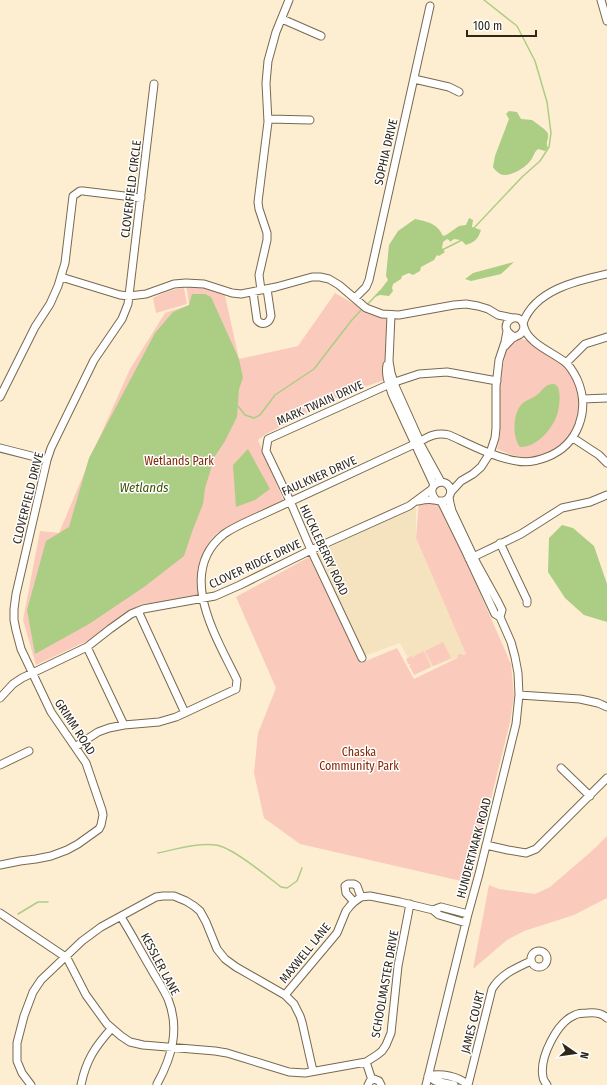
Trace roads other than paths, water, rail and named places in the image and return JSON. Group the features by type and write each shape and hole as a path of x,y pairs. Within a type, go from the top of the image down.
{"street":[{"path":"252,292 256,320 263,324 270,320 271,316 259,275 267,240 267,233 258,208 268,119 266,83 268,61 276,32 289,0"},
{"path":"600,0 607,21"},
{"name":"SOPHIA DRIVE","path":"355,298 366,287 369,280 430,6"},
{"path":"282,19 321,36"},
{"path":"414,79 449,87 459,92"},
{"name":"CLOVERFIELD CIRCLE","path":"129,296 154,84"},
{"path":"268,119 310,120"},
{"path":"0,397 35,328 54,295 61,278 65,263 72,199 76,193 83,191 141,198"},
{"path":"438,500 446,500 461,481 481,467 490,452 495,438 496,428 496,381 499,360 504,348 507,321 529,310 541,299 560,288 586,278 607,274"},
{"path":"61,278 120,295 129,296 146,294 174,284 186,283 204,284 232,293 241,294 264,290 312,277 320,277 329,279 339,284 361,305 378,313 391,315 466,304 478,306 498,315 519,319 532,340 566,363 572,370 577,379 582,399 583,410 581,420 573,438 552,455 541,459 529,462 518,462 505,459 490,452"},
{"name":"CLOVERFIELD DRIVE","path":"33,673 18,640 14,620 14,608 47,460 56,436 94,360 122,319 128,304 129,296"},
{"path":"504,348 523,331 529,310"},
{"path":"391,315 389,361 391,383 418,436 418,443 433,487 432,495 438,500 471,558"},
{"path":"498,315 509,334 532,340"},
{"path":"566,363 585,344 607,337"},
{"name":"MARK TWAIN DRIVE","path":"266,451 268,439 391,383 419,374 447,372 496,381"},
{"path":"582,399 607,398"},
{"name":"FAULKNER DRIVE","path":"185,713 239,691 237,680 208,618 202,598 201,586 203,568 210,550 223,535 232,529 290,501 436,434 444,434 490,452"},
{"path":"573,438 607,463"},
{"path":"418,443 443,482 449,486 452,511 471,558"},
{"path":"0,448 47,460"},
{"name":"HUCKLEBERRY ROAD","path":"266,451 362,658"},
{"path":"433,487 438,482 461,481"},
{"name":"CLOVER RIDGE DRIVE","path":"0,698 13,684 87,647 110,628 143,608 215,596 311,550 409,506 433,487"},
{"path":"471,558 529,530 562,508 590,502 607,495"},
{"name":"CLOVER RIDGE DRIVE","path":"416,501 438,500"},
{"path":"500,543 528,603"},
{"name":"HUNDERTMARK ROAD","path":"426,1085 516,724 520,695 518,673 511,642 500,617 495,614 471,558"},
{"path":"75,746 98,732 124,725 159,722 185,713 138,611"},
{"path":"87,647 124,725"},
{"name":"GRIMM ROAD","path":"0,865 36,860 60,853 78,844 99,829 103,820 102,810 86,762 51,712 33,673"},
{"path":"520,695 580,699 598,703 607,707"},
{"path":"0,765 29,751"},
{"path":"561,768 590,796"},
{"path":"486,845 526,853 536,849 607,778"},
{"path":"354,902 346,893 345,886 348,884 354,884 361,897 370,896 410,904 433,910 439,915 466,923"},
{"path":"31,1085 22,1073 17,1061 17,1043 24,1016 33,992 42,980 91,934 156,897 163,896 174,896 194,906 200,911 217,949 225,959 236,967 285,995 294,1004 300,1016 313,1072"},
{"name":"MAXWELL LANE","path":"285,995 337,933 346,911 361,897"},
{"name":"SCHOOLMASTER DRIVE","path":"0,913 67,958 86,995 111,1028 130,1042 172,1048 205,1049 221,1052 289,1072 305,1073 366,1062 382,1051 386,1046 391,1034 398,966 410,904"},
{"path":"433,910 441,907 468,914"},
{"name":"KESSLER LANE","path":"121,917 169,1003 173,1026 172,1048 168,1063 157,1084"},
{"name":"JAMES COURT","path":"468,1085 492,989 496,982 509,971 531,961"},
{"path":"547,1085 543,1078 544,1060 552,1036 567,1019 576,1014 593,1012 603,1014 607,1018"},
{"path":"81,1085 93,1051 111,1028"},
{"path":"366,1062 370,1082 377,1080 381,1085"},
{"path":"428,1076 437,1074 462,1079 468,1085"},
{"path":"428,1076 435,1081 454,1085"}],"water":[{"path":"509,111 517,112 521,119 532,120 546,131 548,134 548,148 545,151 538,149 525,166 517,172 504,175 500,174 493,167 495,156 509,119 506,114"},
{"path":"469,218 473,220 472,227 481,230 474,241 466,245 461,240 454,239 450,242 447,239 443,242 442,248 445,252 439,256 437,255 434,260 421,267 420,271 413,275 409,273 402,276 401,279 393,284 393,291 389,296 380,295 375,297 388,280 386,276 389,245 398,231 415,219 428,222 435,226 443,236 459,226 466,225"},
{"path":"514,262 501,274 471,281 465,279 473,273"},
{"name":"Wetlands","path":"192,294 205,294 211,297 239,359 243,378 239,389 237,417 225,441 215,456 205,488 203,504 184,556 144,587 89,624 35,654 27,610 46,541 69,527 89,458 155,333 173,312 189,305"},
{"path":"552,384 557,386 559,389 560,398 559,408 555,420 545,434 536,442 526,447 520,447 517,443 514,426 518,409 524,402 537,395 545,387"},
{"path":"248,449 270,489 255,500 236,507 233,465"},
{"path":"562,525 573,528 594,546 607,584 607,622 584,615 565,598 548,572 549,538"}],"waterway":[{"path":"473,229 522,177 540,161 549,147 551,133 547,102 535,61 517,26 484,0"},
{"path":"442,250 462,240"},
{"path":"366,306 380,291"},
{"path":"238,406 245,415 254,418 260,415 275,395 314,369 351,321 363,308"},
{"path":"158,853 194,846 216,845 240,856 281,887 287,888 297,881 302,868"},
{"path":"18,914 38,902 48,902"}],"park label":[{"name":"Wetlands Park","path":"179,461"},
{"name":"Chaska Community Park","path":"359,759"}]}
